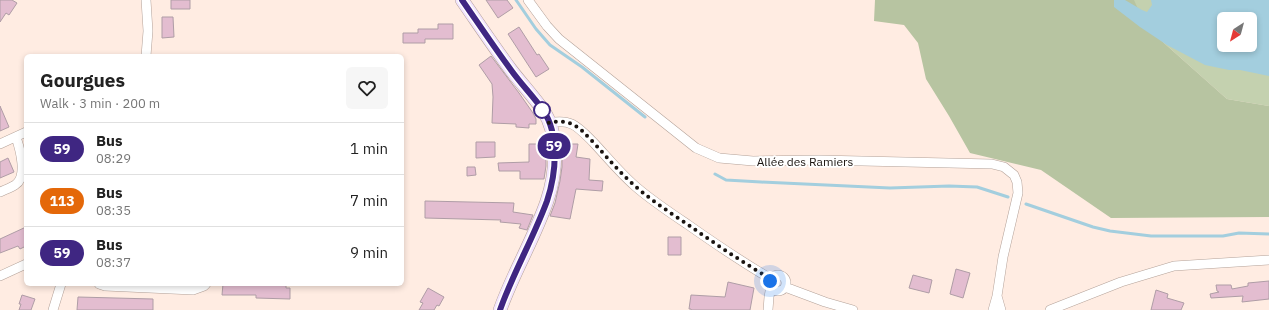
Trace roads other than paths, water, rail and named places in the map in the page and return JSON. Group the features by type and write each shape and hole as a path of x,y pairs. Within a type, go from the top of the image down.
{"main road":[{"path":"462,0 510,69 543,111 549,123 554,141 553,174 547,200 537,226 507,290 500,310"}],"street":[{"path":"146,0 148,31 146,54"},
{"name":"Allée des Ramiers","path":"528,0 547,26 559,39 696,148 719,158 753,161 827,160 992,164 1004,167 1014,175 1017,182 1018,193 1003,257 997,296 993,310"},
{"path":"549,123 560,120 572,124 580,129 618,170 663,208 776,286 853,310"},
{"path":"0,144 24,133"},
{"path":"0,192 16,185 21,178 22,165 16,136"},
{"path":"1050,310 1121,282 1174,266 1269,260"},
{"path":"0,276 24,265"},
{"path":"53,310 60,286"},
{"path":"105,286 193,290 204,286"},
{"path":"769,310 769,297 776,286"},
{"name":"Allée des Ramiers","path":"997,296 1002,310"}],"water":[{"path":"1114,0 1125,0 1147,12 1152,5 1151,0 1269,0 1269,76 1205,65 1167,45 1114,7"}],"waterway":[{"path":"516,0 536,29 550,45 582,67 645,117"},
{"path":"715,174 726,180 761,182 890,188 949,186 977,187 1008,197"},
{"path":"1026,204 1093,227 1110,231 1151,236 1223,236 1239,233 1269,234"}]}
